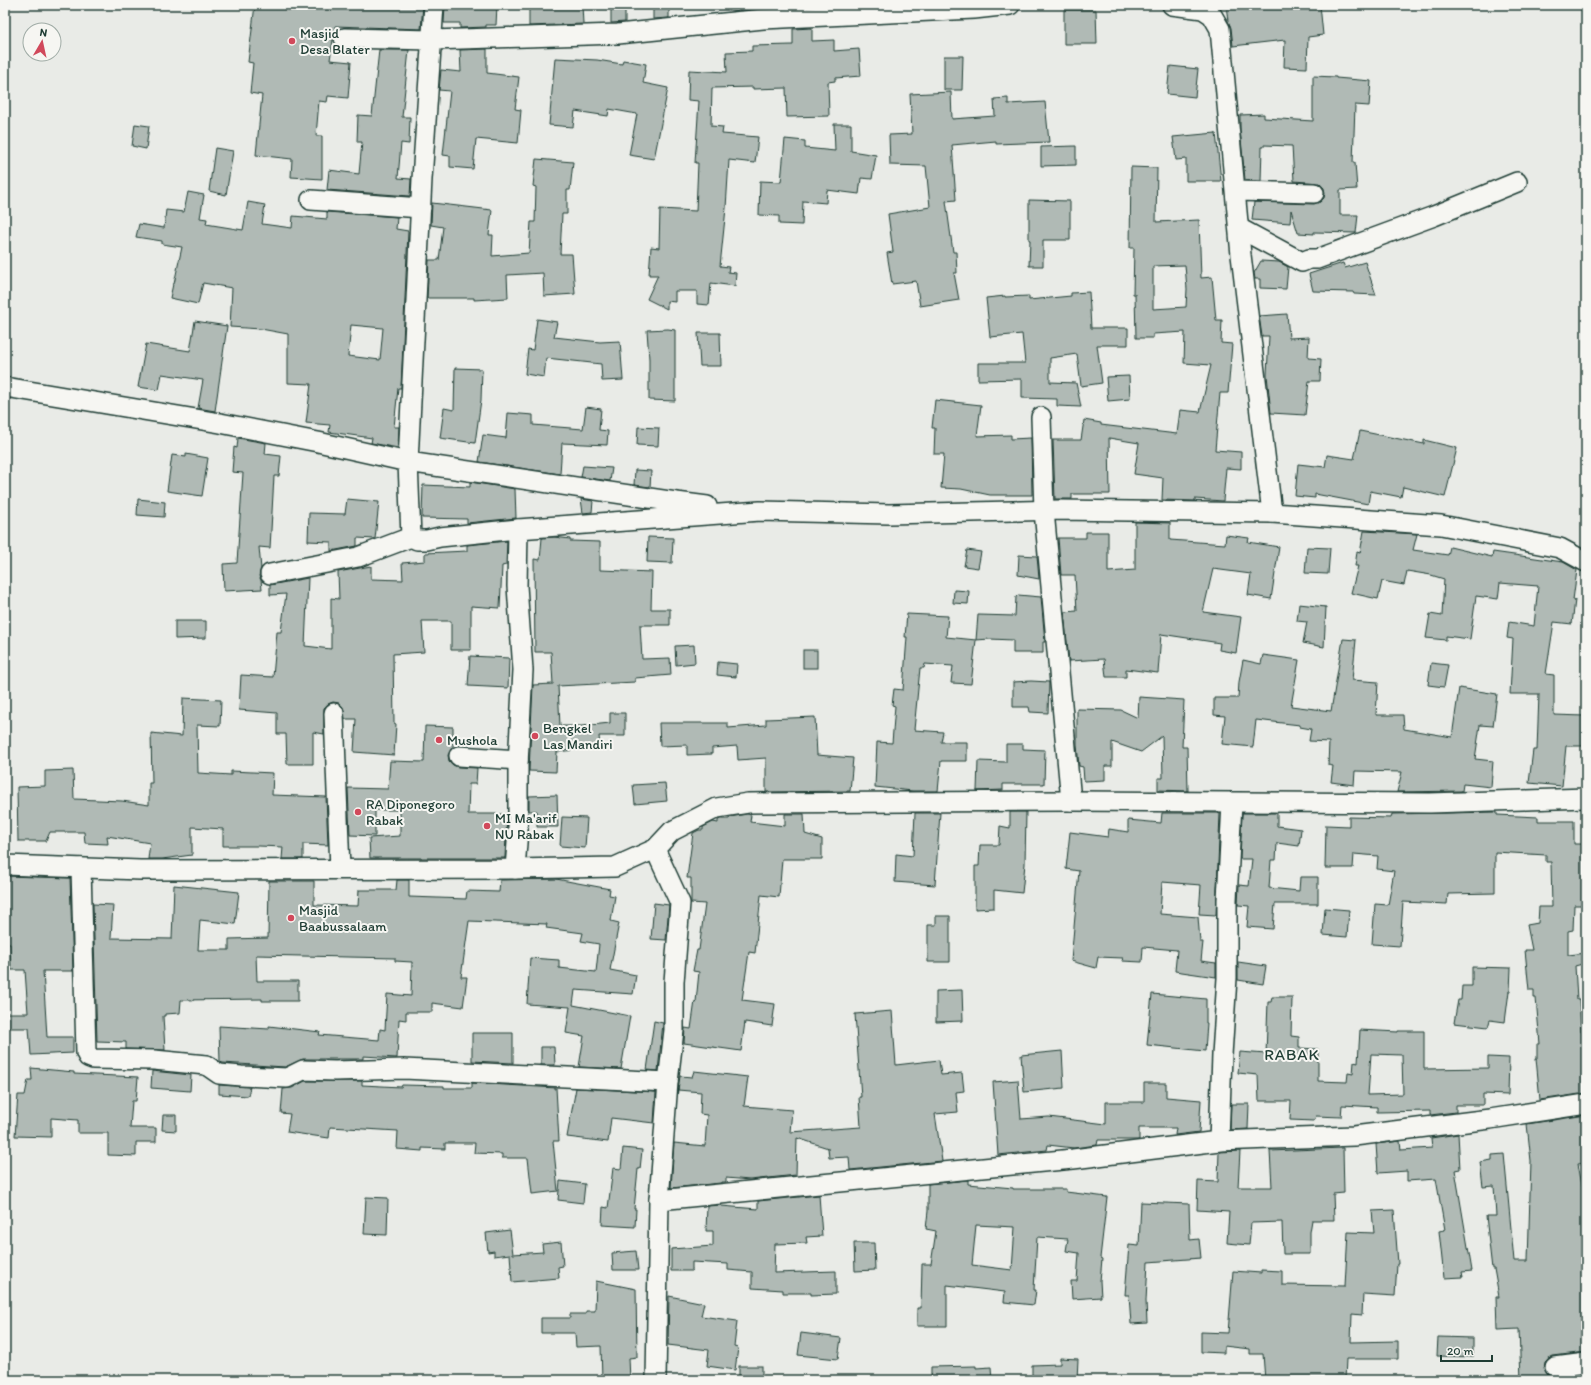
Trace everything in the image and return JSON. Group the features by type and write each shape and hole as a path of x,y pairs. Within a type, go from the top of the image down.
{"street":[{"path":"411,537 408,462 421,208 434,5"},
{"path":"344,38 432,40 618,34 763,19 974,9 1010,5"},
{"path":"1172,5 1203,9 1212,15 1220,29 1241,255 1272,513"},
{"path":"1239,228 1302,262 1309,259 1317,259 1434,216 1517,182"},
{"path":"1236,191 1314,193"},
{"path":"311,200 421,208"},
{"path":"5,387 220,423 318,442 408,462 676,502 760,511 889,514 1044,511 1272,513 1441,525 1560,548 1586,562"},
{"path":"1041,417 1044,511 1071,801"},
{"path":"270,574 358,557 411,537 417,540 427,540 440,537 518,529 760,511"},
{"path":"515,869 518,830 518,760 523,670 517,586 518,529"},
{"path":"334,713 340,869"},
{"path":"459,756 518,760"},
{"path":"5,865 154,870 340,869 400,871 615,867 655,849 672,830 716,808 748,803 1071,801 1430,803 1586,798"},
{"path":"1219,1141 1222,1055 1228,978 1227,900 1232,803"},
{"path":"655,849 680,903 674,982 674,1030 668,1082 659,1200 656,1380"},
{"path":"82,868 86,1053 88,1057 93,1059 154,1060 206,1065 219,1074 287,1078 303,1070 404,1069 668,1082"},
{"path":"659,1200 1073,1159 1219,1141 1354,1136 1490,1119 1586,1104"},
{"path":"1555,1367 1586,1363"}],"building":[{"path":"255,5 423,5 421,29 335,26 330,60 351,62 348,98 328,96 327,102 319,101 316,136 322,136 322,179 291,177 292,159 256,155 262,95 250,93 253,63 248,62"},
{"path":"445,5 497,5 496,25 460,28 460,23 444,23"},
{"path":"529,5 582,5 583,24 529,26"},
{"path":"611,5 625,5 625,22 611,23"},
{"path":"653,5 669,5 669,18 653,19"},
{"path":"1226,5 1320,5 1323,35 1308,37 1307,68 1284,67 1285,40 1233,46"},
{"path":"1064,10 1096,10 1097,44 1064,44"},
{"path":"812,28 812,41 834,40 834,51 859,49 861,76 835,78 835,81 828,82 829,116 787,117 786,88 712,88 711,126 723,127 722,134 758,137 755,163 729,160 720,266 729,267 728,272 736,273 735,286 711,283 709,305 697,304 697,291 675,291 675,302 667,301 667,309 647,299 658,275 649,275 651,247 659,248 660,209 696,211 698,163 695,163 699,101 688,100 689,70 727,72 726,52 752,51 752,46 793,45 793,29"},
{"path":"487,49 487,73 519,77 515,109 521,110 518,143 476,139 473,169 450,167 450,156 443,155 450,91 439,90 441,70 461,72 460,50"},
{"path":"379,50 409,50 402,117 410,117 409,144 401,143 398,178 411,179 410,196 327,190 329,170 359,174 362,142 357,142 358,115 372,116"},
{"path":"944,56 963,56 962,90 944,90"},
{"path":"555,58 597,60 622,64 623,60 646,64 643,83 668,88 654,159 629,155 637,114 609,109 608,116 575,111 573,127 549,125"},
{"path":"1170,66 1198,69 1195,97 1167,94"},
{"path":"1313,76 1371,81 1369,106 1355,105 1353,163 1355,163 1357,189 1340,190 1340,215 1358,215 1356,233 1298,233 1291,210 1290,223 1252,220 1254,202 1314,204 1320,202 1324,198 1324,188 1319,183 1294,181 1292,146 1264,145 1264,147 1262,147 1261,181 1245,180 1240,129 1240,115 1264,114 1264,118 1313,121"},
{"path":"951,92 952,119 995,116 994,99 1008,98 1008,104 1045,102 1049,142 996,144 996,141 952,145 956,200 946,201 953,252 956,252 957,273 954,273 959,300 920,306 916,281 892,284 887,253 893,252 888,214 930,207 926,166 890,165 889,135 912,134 910,94"},
{"path":"135,124 149,126 146,149 132,146"},
{"path":"834,124 851,124 851,151 876,155 872,179 861,178 859,194 827,190 826,203 803,201 802,225 779,224 779,216 759,215 760,181 781,182 785,139 805,141 805,148 835,151"},
{"path":"1216,133 1221,181 1186,181 1186,159 1176,160 1173,137"},
{"path":"1076,146 1076,165 1041,166 1041,147"},
{"path":"215,148 233,151 226,195 209,191"},
{"path":"536,159 573,162 570,190 567,190 567,214 562,214 560,254 572,254 575,294 544,296 543,273 507,275 508,298 474,300 474,298 427,298 429,260 439,260 443,227 431,225 432,203 492,210 489,235 493,235 492,256 529,253 531,222 535,222 536,187 533,186"},
{"path":"1131,167 1157,168 1156,222 1199,220 1201,278 1212,277 1216,320 1222,320 1221,343 1232,344 1228,393 1220,393 1215,450 1241,452 1241,469 1226,468 1223,501 1195,499 1195,501 1162,500 1163,478 1134,474 1139,443 1109,438 1110,494 1072,494 1072,499 1055,499 1053,440 1081,440 1084,420 1101,423 1101,425 1177,434 1180,410 1200,412 1211,365 1184,363 1185,332 1153,334 1153,338 1136,338 1135,294 1133,294 1134,248 1130,248","holes":["1185,265 1187,289 1186,307 1153,309 1153,266"]},
{"path":"188,192 204,195 200,218 207,219 206,224 243,230 248,202 265,205 262,224 292,228 293,216 327,219 327,212 397,217 396,229 408,231 401,388 398,388 394,427 399,427 398,448 371,443 372,438 329,432 330,425 306,423 311,384 288,383 288,334 261,329 230,327 232,288 203,283 198,304 170,298 182,247 162,244 162,241 136,237 139,224 164,228 166,210 184,212","holes":["351,325 383,328 380,360 348,356"]},
{"path":"1029,200 1070,201 1070,240 1043,240 1043,266 1029,266"},
{"path":"1261,261 1279,262 1288,267 1286,289 1260,288 1260,279 1255,279 1254,273"},
{"path":"1365,262 1376,295 1354,294 1353,292 1313,291 1309,274 1343,263 1345,268"},
{"path":"1089,292 1091,328 1128,328 1128,345 1097,345 1102,383 1081,386 1077,354 1050,358 1050,382 1076,383 1081,407 1057,406 1057,399 1022,398 1022,379 978,380 978,363 1025,363 1022,334 990,337 986,298 1029,296 1029,300 1071,296 1071,293"},
{"path":"1287,314 1289,338 1309,337 1308,358 1321,359 1320,381 1309,381 1305,415 1271,413 1267,375 1269,336 1262,336 1259,316"},
{"path":"537,319 557,322 554,337 600,342 620,341 623,380 602,381 601,364 546,358 544,377 525,374 528,349 533,350"},
{"path":"195,321 227,326 215,411 198,408 203,380 162,374 159,390 138,387 146,344 190,351"},
{"path":"647,330 675,330 675,401 649,400"},
{"path":"698,333 720,333 721,366 700,366"},
{"path":"455,368 482,369 481,400 475,443 440,438 444,408 454,410"},
{"path":"1129,376 1130,399 1108,401 1106,377"},
{"path":"935,400 981,405 977,436 1011,435 1011,439 1031,438 1032,495 990,495 961,489 941,488 944,454 934,454 935,428 932,428"},
{"path":"586,407 601,409 599,430 608,431 607,445 562,443 560,474 479,462 483,435 506,438 508,413 533,415 533,425 583,429"},
{"path":"638,427 659,428 658,446 637,445"},
{"path":"1360,431 1424,444 1424,440 1457,448 1445,497 1403,487 1401,497 1370,491 1368,504 1315,494 1315,498 1295,496 1298,464 1325,467 1327,455 1354,459"},
{"path":"238,438 266,443 265,454 281,456 279,476 274,476 270,548 259,547 261,569 259,576 262,589 224,591 223,564 237,563 243,473 232,472 234,447 237,448"},
{"path":"186,454 208,458 202,496 167,491 172,455 186,457"},
{"path":"583,466 612,468 610,481 581,477"},
{"path":"635,470 651,471 650,487 634,485"},
{"path":"470,482 515,489 516,518 467,523 467,519 422,518 423,485 470,487"},
{"path":"138,499 165,502 164,517 137,515"},
{"path":"347,499 379,502 375,539 357,538 357,546 331,551 331,542 308,541 309,513 345,514"},
{"path":"581,499 593,501 592,512 583,513"},
{"path":"1135,522 1170,523 1170,540 1225,544 1226,535 1249,538 1248,542 1279,547 1271,599 1248,595 1251,574 1213,569 1203,612 1241,617 1236,653 1219,650 1220,643 1161,634 1158,673 1126,669 1126,677 1106,677 1104,659 1069,661 1064,612 1077,611 1075,575 1061,575 1058,538 1086,538 1086,532 1108,532 1108,572 1135,570"},
{"path":"1364,531 1417,534 1413,550 1448,555 1450,547 1492,557 1493,552 1563,562 1577,570 1573,600 1575,600 1572,624 1554,622 1546,674 1554,675 1554,715 1584,716 1583,746 1566,746 1562,786 1529,783 1533,750 1537,750 1539,694 1510,694 1513,639 1507,638 1509,622 1534,626 1538,586 1500,583 1498,599 1476,596 1470,639 1446,636 1446,640 1426,638 1430,614 1442,616 1444,579 1407,571 1404,585 1382,581 1378,599 1351,593 1358,566 1355,566 1357,552 1360,553"},
{"path":"554,537 570,539 570,541 600,542 600,570 652,572 651,609 670,609 670,625 640,625 642,659 670,658 671,675 635,678 635,682 558,686 560,726 582,726 610,723 610,713 625,713 625,736 599,736 600,747 557,752 556,772 529,771 533,685 553,684 551,652 535,652 534,559 540,560 542,538"},
{"path":"648,537 673,538 672,563 647,562"},
{"path":"507,541 506,565 502,566 500,608 471,606 471,650 451,650 451,621 422,621 424,652 393,654 394,723 396,724 394,755 354,752 356,719 345,719 343,707 339,703 333,702 324,708 324,734 313,732 313,764 287,764 286,734 277,734 277,713 239,710 241,675 273,677 277,632 281,632 286,594 270,595 270,585 308,578 305,646 331,649 331,598 339,599 338,572 371,566 371,579 403,580 402,563 425,561 425,553 467,551 467,545"},
{"path":"1307,547 1330,548 1328,574 1305,573"},
{"path":"967,550 981,552 978,568 964,566"},
{"path":"1019,555 1037,556 1039,579 1018,575"},
{"path":"954,590 969,591 968,604 953,603"},
{"path":"1018,595 1041,597 1045,642 1043,642 1043,653 1013,653 1013,640 976,640 978,615 1015,616 1016,597"},
{"path":"1299,604 1326,607 1324,647 1303,643 1307,622 1297,621"},
{"path":"907,614 948,616 946,637 976,640 971,684 951,683 953,666 925,664 924,668 920,668 914,730 943,732 941,742 967,742 967,761 941,761 938,791 913,791 875,787 877,742 892,743 895,706 892,705 894,689 903,690 907,637 905,637"},
{"path":"175,621 206,621 206,638 175,639"},
{"path":"1343,639 1356,640 1352,680 1378,682 1376,715 1403,715 1404,729 1452,737 1459,688 1497,694 1493,726 1480,725 1475,759 1493,761 1491,787 1463,784 1462,791 1397,792 1402,772 1355,771 1354,785 1331,782 1333,766 1328,765 1329,742 1309,741 1311,729 1300,727 1300,725 1256,720 1253,747 1222,744 1225,716 1214,715 1214,698 1238,698 1243,660 1261,664 1263,655 1299,660 1291,706 1331,711"},
{"path":"694,645 695,663 676,665 675,646"},
{"path":"803,650 817,650 817,668 803,668"},
{"path":"470,656 509,658 508,688 468,686"},
{"path":"718,662 737,664 736,677 717,675"},
{"path":"1431,663 1448,665 1444,687 1428,685"},
{"path":"1013,682 1049,682 1048,713 1030,712 1029,707 1013,707"},
{"path":"1139,697 1184,700 1182,747 1187,747 1188,791 1158,790 1158,778 1163,778 1162,736 1141,752 1112,742 1112,766 1105,766 1105,780 1084,781 1083,767 1079,766 1077,745 1077,709 1121,710 1138,718"},
{"path":"183,698 221,700 220,726 197,725 198,773 231,775 231,771 273,773 272,795 326,797 328,845 303,844 303,859 282,859 283,847 223,846 223,829 192,827 192,855 162,859 148,859 150,843 107,836 108,844 85,843 84,832 50,832 46,841 18,841 17,787 45,786 45,771 73,770 74,799 122,801 149,805 149,783 152,783 151,733 182,736"},
{"path":"815,717 817,755 853,758 850,791 766,792 766,758 738,760 737,746 712,748 712,754 687,755 687,745 660,746 659,723 728,723 728,728 766,725 766,719"},
{"path":"425,726 453,727 453,747 448,755 449,761 458,767 477,768 476,784 469,784 468,814 507,814 505,858 370,858 369,838 400,836 400,810 375,810 375,836 350,835 348,788 388,789 390,761 424,762"},
{"path":"1006,744 1023,744 1023,749 1045,750 1044,784 1003,784 1003,790 977,791 978,761 1006,762"},
{"path":"665,783 667,801 635,804 633,785"},
{"path":"557,795 558,827 537,827 537,811 529,811 529,796"},
{"path":"1010,812 1026,812 1025,864 1022,893 994,890 994,908 975,909 975,866 979,866 980,845 999,845 1000,826 1010,828"},
{"path":"1497,812 1497,815 1538,817 1538,821 1574,821 1574,844 1586,844 1586,905 1574,905 1573,930 1568,931 1568,955 1586,953 1586,963 1575,966 1581,1032 1583,1032 1583,1059 1586,1059 1586,1093 1540,1100 1536,1058 1537,1044 1540,1044 1536,998 1534,998 1534,990 1529,990 1525,950 1532,950 1527,925 1538,923 1539,907 1552,907 1551,862 1546,862 1546,855 1495,852 1495,893 1448,894 1447,904 1403,902 1400,946 1372,944 1375,904 1388,905 1394,871 1377,869 1378,856 1354,854 1353,868 1325,868 1326,825 1349,826 1349,817 1391,818 1392,814"},
{"path":"915,813 940,813 935,885 895,882 896,854 913,856"},
{"path":"1162,813 1220,813 1216,915 1199,914 1201,885 1162,882 1160,914 1198,917 1200,942 1203,942 1201,961 1216,963 1216,977 1175,971 1177,950 1143,947 1142,962 1122,961 1123,958 1098,957 1096,968 1071,961 1079,871 1066,869 1070,832 1108,837 1109,829 1128,832 1128,820 1161,823"},
{"path":"1242,813 1277,813 1277,826 1301,829 1299,846 1277,843 1276,860 1271,860 1269,888 1299,891 1300,877 1318,877 1318,904 1275,904 1273,929 1247,927 1249,906 1238,905 1239,885 1249,886 1252,859 1240,859"},
{"path":"747,814 751,815 750,822 785,826 785,814 804,814 805,834 822,839 822,859 782,859 779,897 761,895 755,953 749,952 742,1000 775,1004 772,1026 745,1022 741,1051 684,1043 685,1028 691,1029 695,1001 696,1002 699,972 693,971 697,950 699,950 705,904 691,903 691,878 687,878 693,833 703,830 703,827 713,822 718,823 718,820 720,819 729,819 730,817"},
{"path":"562,817 587,818 585,848 560,846"},
{"path":"5,876 70,878 73,971 43,971 47,1037 73,1037 73,1053 31,1055 29,1028 5,1028 5,1013 28,1013 25,970 11,970 10,944 5,944"},
{"path":"556,879 610,889 609,895 615,896 611,921 619,923 610,970 636,975 633,994 575,990 573,1005 630,1016 621,1069 579,1067 584,1036 566,1033 570,1007 527,1004 530,958 559,960 559,968 596,972 599,944 581,941 583,933 546,928 547,924 469,921 461,977 467,977 463,1007 432,1003 432,1012 406,1012 406,1020 399,1019 397,1058 363,1056 363,1059 303,1059 285,1067 223,1063 220,1062 219,1026 269,1029 269,1026 320,1032 319,1035 379,1040 380,1029 385,1030 387,994 411,996 412,962 395,961 395,958 256,955 257,981 298,981 298,1001 262,1001 262,999 181,1000 180,1013 165,1014 165,1016 163,1016 165,1050 126,1049 126,1042 97,1041 93,904 113,905 111,938 172,939 174,885 239,892 235,924 200,920 198,950 229,950 229,939 268,938 269,881 314,881 314,905 358,906 359,890 396,890 397,880 409,880 409,897 466,899 467,891 499,892 500,880"},
{"path":"654,903 669,905 666,940 651,939"},
{"path":"1325,908 1349,910 1347,937 1323,935"},
{"path":"936,916 950,916 950,962 928,962 928,925 936,925"},
{"path":"1238,962 1266,966 1263,984 1238,980"},
{"path":"1472,967 1511,968 1510,991 1505,1022 1490,1020 1488,1027 1454,1023 1458,1000 1461,1000 1462,986 1472,986"},
{"path":"962,990 963,1021 936,1022 936,991"},
{"path":"1152,994 1206,999 1207,1023 1205,1051 1147,1045"},
{"path":"1272,997 1292,997 1291,1036 1299,1037 1299,1048 1318,1049 1318,1081 1347,1082 1348,1073 1353,1074 1354,1062 1358,1063 1360,1030 1398,1032 1424,1031 1424,1069 1488,1068 1488,1057 1509,1058 1508,1095 1483,1094 1483,1105 1456,1105 1456,1112 1430,1115 1430,1111 1377,1112 1377,1107 1342,1105 1341,1117 1316,1116 1314,1121 1290,1120 1291,1101 1259,1101 1258,1075 1238,1073 1240,1052 1266,1054 1268,1002 1271,1002","holes":["1371,1054 1402,1055 1403,1094 1368,1095"]},
{"path":"892,1011 896,1065 939,1060 941,1075 962,1073 964,1091 956,1092 958,1112 935,1114 942,1161 850,1170 849,1157 829,1158 828,1148 797,1138 796,1175 750,1180 726,1178 726,1182 721,1183 671,1188 674,1143 705,1146 707,1115 700,1114 701,1092 678,1090 680,1076 692,1077 694,1071 748,1077 744,1106 792,1110 790,1132 861,1127 859,1097 861,1097 855,1014"},
{"path":"654,1021 663,1023 658,1071 647,1070"},
{"path":"472,1033 513,1033 513,1063 472,1061"},
{"path":"541,1047 554,1047 555,1065 541,1065"},
{"path":"1062,1051 1064,1088 1024,1092 1021,1055"},
{"path":"31,1068 74,1072 74,1074 138,1077 136,1101 132,1101 130,1128 156,1128 156,1142 136,1142 136,1156 108,1155 108,1133 78,1133 78,1120 51,1118 51,1137 15,1136 18,1095 25,1095 28,1080 32,1080"},
{"path":"152,1071 191,1075 190,1091 151,1088"},
{"path":"1018,1080 1021,1119 1049,1117 1106,1124 1106,1102 1144,1102 1144,1083 1166,1083 1166,1097 1201,1100 1199,1132 1175,1135 1176,1128 1139,1128 1139,1140 1098,1140 1097,1145 1074,1148 1048,1145 1047,1150 998,1155 993,1082"},
{"path":"305,1081 362,1081 362,1085 401,1087 402,1085 472,1088 472,1083 556,1088 559,1141 553,1141 558,1191 532,1194 528,1158 502,1158 502,1154 474,1153 475,1143 445,1143 445,1149 422,1148 422,1151 397,1149 398,1131 330,1127 329,1138 287,1132 290,1114 281,1113 283,1089 292,1088"},
{"path":"219,1085 250,1087 248,1096 219,1094"},
{"path":"576,1088 656,1092 654,1123 611,1118 608,1142 567,1137"},
{"path":"1231,1104 1249,1104 1248,1129 1230,1130"},
{"path":"163,1115 176,1115 176,1131 162,1130"},
{"path":"1586,1115 1586,1163 1578,1164 1586,1206 1586,1352 1553,1356 1545,1362 1544,1368 1547,1374 1551,1377 1556,1378 1586,1374 1586,1380 1521,1380 1519,1329 1497,1330 1496,1297 1499,1297 1494,1269 1492,1269 1486,1216 1496,1216 1494,1186 1483,1187 1480,1162 1492,1160 1492,1155 1504,1154 1514,1261 1528,1261 1531,1161 1527,1124"},
{"path":"1458,1134 1460,1169 1455,1170 1472,1271 1462,1272 1463,1277 1444,1278 1439,1231 1445,1230 1436,1179 1407,1181 1407,1171 1378,1173 1376,1144 1400,1141 1401,1150 1432,1148 1431,1138"},
{"path":"623,1148 642,1150 640,1169 638,1169 634,1209 636,1209 635,1227 602,1225 603,1207 608,1208 613,1168 621,1169"},
{"path":"1343,1148 1344,1193 1333,1194 1334,1220 1312,1220 1310,1232 1310,1254 1283,1254 1282,1222 1251,1223 1249,1245 1227,1243 1229,1212 1197,1210 1198,1181 1218,1182 1219,1152 1240,1151 1238,1187 1272,1187 1270,1151"},
{"path":"968,1180 968,1184 1013,1189 1066,1189 1066,1192 1107,1197 1100,1258 1102,1259 1100,1281 1101,1297 1072,1299 1071,1281 1077,1281 1079,1253 1066,1251 1068,1239 1037,1237 1034,1290 1036,1290 1034,1305 1004,1302 1005,1292 947,1285 947,1326 917,1326 917,1308 921,1308 922,1264 931,1264 936,1231 926,1229 928,1184","holes":["976,1225 1015,1227 1012,1270 972,1265"]},
{"path":"560,1181 585,1184 583,1203 558,1200"},
{"path":"819,1195 822,1236 806,1237 807,1243 775,1244 774,1273 836,1271 836,1294 811,1295 811,1293 783,1293 783,1290 752,1288 752,1272 728,1270 728,1264 692,1262 692,1271 671,1271 671,1249 713,1246 713,1231 706,1231 707,1206 721,1205 758,1209 758,1201"},
{"path":"366,1197 388,1198 387,1235 364,1234"},
{"path":"1141,1202 1189,1204 1190,1240 1199,1239 1201,1258 1148,1262 1146,1301 1147,1323 1131,1324 1129,1295 1125,1295 1129,1245 1139,1246"},
{"path":"1394,1210 1398,1264 1395,1296 1363,1294 1362,1315 1352,1314 1351,1342 1398,1341 1398,1359 1346,1359 1345,1380 1265,1380 1263,1354 1250,1354 1250,1349 1224,1346 1224,1353 1201,1352 1201,1332 1228,1333 1233,1271 1261,1273 1261,1270 1282,1271 1282,1285 1345,1286 1348,1232 1374,1233 1372,1211"},
{"path":"510,1230 513,1254 543,1252 542,1244 561,1242 563,1266 558,1267 559,1278 512,1282 510,1254 494,1256 494,1251 488,1252 486,1233"},
{"path":"854,1243 874,1243 875,1270 855,1271"},
{"path":"636,1251 638,1270 613,1270 612,1253"},
{"path":"596,1281 636,1289 637,1357 629,1358 630,1380 602,1380 601,1346 576,1347 575,1333 541,1333 541,1318 570,1318 570,1314 586,1314 586,1311 595,1311"},
{"path":"669,1296 704,1303 701,1316 737,1321 734,1347 738,1348 735,1370 707,1366 709,1350 668,1345"},
{"path":"801,1333 841,1338 838,1359 798,1355"},
{"path":"1438,1337 1473,1338 1473,1357 1437,1356"},
{"path":"1060,1358 1078,1359 1077,1380 1032,1380 1032,1365 1060,1364"},
{"path":"739,1366 762,1366 762,1380 739,1380"},
{"path":"976,1366 976,1368 991,1367 992,1380 931,1380 931,1367"}],"place":[{"name":"Masjid Desa Blater","path":"292,41"},
{"name":"Bengkel Las Mandiri","path":"535,736"},
{"name":"Mushola","path":"439,740"},
{"name":"RA Diponegoro Rabak","path":"358,812"},
{"name":"MI Ma'arif NU Rabak","path":"487,826"},
{"name":"Masjid Baabussalaam","path":"291,918"}],"district":[{"name":"RABAK","path":"1292,1054"}]}
